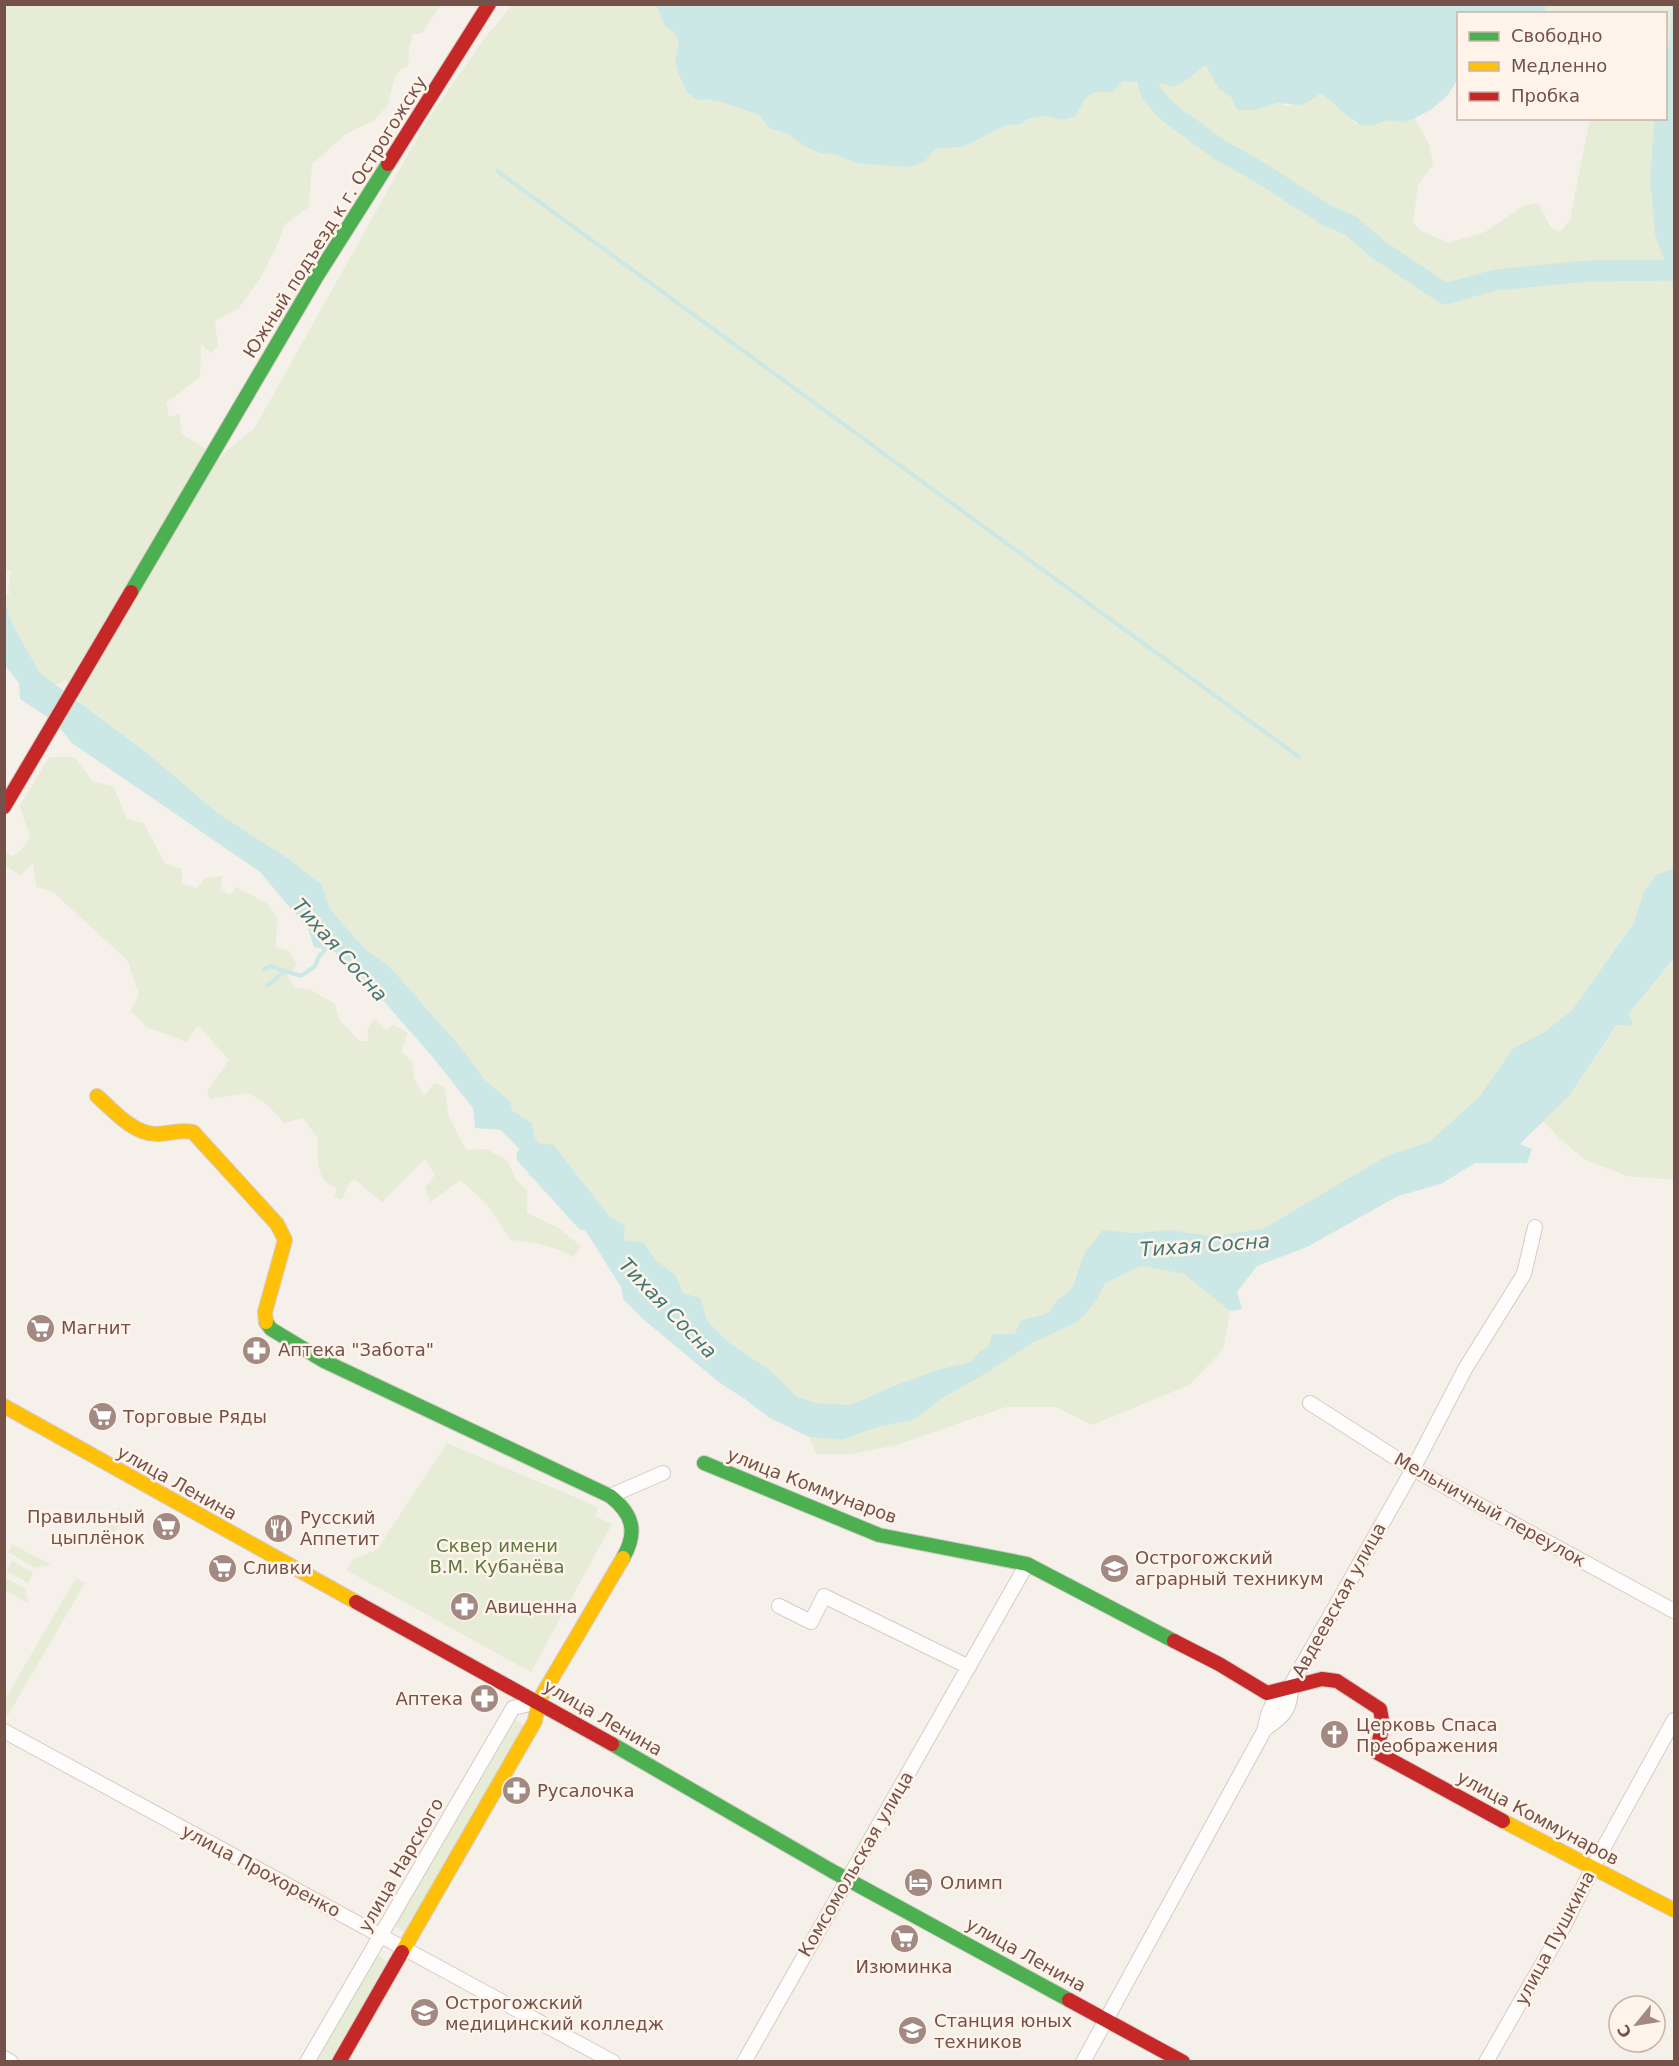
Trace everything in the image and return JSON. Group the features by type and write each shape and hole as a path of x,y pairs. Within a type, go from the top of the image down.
{"street":[{"name":"Южный подъезд к г. Острогожску","path":"4,807 317,276 489,4"},
{"path":"97,1096 138,1130 152,1135 184,1129 193,1132 277,1224 285,1240 265,1312 266,1321 271,1329 324,1361 610,1496 623,1506 631,1521 632,1534 627,1550 538,1702 535,1721 339,2061"},
{"name":"Авдеевская улица","path":"1083,2061 1264,1729 1271,1705 1291,1686 1413,1469 1466,1369 1524,1274 1535,1227"},
{"name":"Мельничный переулок","path":"1310,1403 1413,1469 1674,1611"},
{"name":"улица Ленина","path":"4,1406 538,1702 848,1879 1183,2061"},
{"name":"улица Коммунаров","path":"704,1463 879,1535 1028,1564 1219,1664 1267,1693 1322,1679 1337,1681 1380,1709 1384,1717 1383,1729 1376,1752 1674,1910"},
{"path":"610,1496 663,1473"},
{"name":"Комсомольская улица","path":"744,2061 1028,1564"},
{"path":"779,1606 811,1622 824,1596 969,1667"},
{"name":"улица Нарского","path":"308,2061 513,1708 538,1702"},
{"name":"улица Пушкина","path":"1486,2061 1564,1926 1593,1867 1674,1720"},
{"name":"улица Прохоренко","path":"6,1736 613,2061"},
{"path":"4,2058 11,2061"}],"green space":[{"path":"4,5 441,5 421,34 413,34 409,48 408,67 401,69 395,76 388,105 373,121 346,134 312,164 309,207 285,224 260,279 239,308 215,321 218,346 211,353 201,344 200,377 166,403 169,417 180,414 181,433 221,459 225,452 254,429 425,124 481,43 512,5 656,5 665,26 674,32 679,45 675,60 678,72 705,99 725,103 759,115 769,128 788,134 806,147 820,153 837,155 856,163 872,163 935,149 961,147 1003,126 1021,124 1027,119 1045,116 1062,120 1075,117 1085,99 1093,91 1113,92 1123,80 1136,84 1188,79 1207,65 1218,88 1256,110 1277,103 1289,106 1312,100 1321,93 1356,124 1391,118 1406,123 1415,119 1429,144 1433,164 1418,185 1413,222 1421,231 1449,243 1485,232 1523,206 1538,203 1550,226 1560,232 1570,220 1590,120 1654,120 1650,180 1655,234 1674,290 1674,868 1654,875 1644,891 1634,923 1572,1010 1543,1033 1513,1048 1479,1097 1429,1142 1388,1155 1263,1229 1211,1236 1171,1230 1133,1233 1103,1230 1075,1276 1071,1290 1056,1301 1050,1312 1033,1316 1016,1334 980,1351 970,1362 937,1370 851,1405 817,1403 797,1397 771,1371 727,1341 707,1320 701,1298 683,1293 674,1275 656,1260 643,1242 624,1240 625,1226 608,1215 554,1145 539,1143 534,1136 532,1123 512,1110 510,1101 485,1080 464,1051 390,967 363,947 330,909 321,884 289,859 219,814 147,753 83,705 65,680 56,685 40,673 10,620 5,594 10,594 8,587 11,571 4,568 4,535 6,532 4,531"},
{"path":"1546,5 1672,5 1667,54 1667,12 1545,12"},
{"path":"49,757 74,757 93,782 113,786 127,819 144,823 165,864 182,869 182,884 197,888 204,879 223,876 220,890 230,895 236,887 268,904 277,917 276,947 289,951 297,965 288,976 294,987 311,990 335,1004 339,1019 359,1041 369,1041 367,1030 374,1018 386,1030 394,1025 408,1033 401,1052 412,1061 414,1078 424,1096 434,1083 444,1087 449,1117 466,1150 486,1149 508,1161 515,1179 527,1190 527,1213 557,1227 581,1246 574,1257 543,1245 511,1240 487,1204 461,1180 430,1202 425,1188 435,1175 425,1159 382,1202 354,1179 348,1185 342,1200 334,1197 337,1188 325,1180 319,1168 318,1139 303,1118 284,1123 269,1106 249,1093 210,1099 207,1092 229,1060 198,1025 187,1042 147,1027 131,1011 139,995 128,961 52,891 36,887 33,863 20,876 5,865 5,853 13,856 21,850 30,837 20,806"},
{"path":"1674,958 1674,1180 1627,1176 1586,1160 1563,1142 1543,1121 1569,1096 1618,1025 1629,1015"},
{"path":"1141,1266 1184,1274 1230,1311 1223,1350 1189,1385 1092,1425 1056,1407 1006,1407 896,1445 852,1454 816,1454 809,1437 841,1440 878,1427 913,1420 944,1397 1032,1343 1079,1320 1097,1300 1105,1283"},
{"name":"Сквер имени В.М. Кубанёва","path":"447,1443 598,1507 595,1516 612,1524 531,1672 346,1570 354,1559 377,1550"},
{"path":"119,1508 126,1513 109,1541 102,1537"},
{"path":"12,1544 51,1565 35,1568 8,1552"},
{"path":"12,1561 33,1573 28,1583 7,1571"},
{"path":"5,1577 25,1589 29,1604 5,1590"},
{"path":"76,1578 85,1583 8,1715 5,1712 5,1699"},
{"path":"515,1719 525,1726 404,1932 393,1925"},
{"path":"375,1954 390,1963 334,2061 313,2062"}],"water":[{"path":"1546,4 1545,12 1457,12 1457,81 1447,96 1432,109 1406,123 1392,120 1361,125 1321,93 1300,105 1277,103 1256,110 1237,110 1231,97 1218,88 1206,65 1173,87 1160,83 1123,81 1113,92 1093,92 1085,99 1075,117 1062,120 1045,116 1027,119 1021,124 1003,126 961,147 935,149 923,163 907,167 856,163 837,155 820,153 806,147 788,134 769,128 759,115 725,103 705,99 697,100 687,92 678,72 675,60 679,44 674,32 665,26 656,5"},
{"path":"1672,5 1674,5 1674,290 1655,234 1650,180 1654,120 1667,120 1667,54"},
{"path":"4,592 10,620 40,673 147,753 219,814 289,859 321,884 330,909 363,947 390,967 464,1051 485,1080 510,1101 512,1110 532,1123 534,1136 539,1143 554,1145 608,1215 625,1226 624,1240 643,1242 656,1260 675,1275 683,1293 701,1298 707,1320 727,1341 771,1371 797,1397 817,1403 851,1405 937,1370 970,1362 980,1351 989,1346 992,1334 1015,1334 1020,1321 1050,1312 1056,1301 1071,1290 1085,1252 1103,1230 1133,1233 1171,1230 1211,1236 1263,1229 1388,1155 1429,1142 1479,1097 1513,1048 1543,1033 1572,1010 1634,923 1644,891 1655,875 1674,868 1674,958 1629,1014 1633,1026 1617,1025 1569,1096 1520,1144 1532,1149 1527,1163 1475,1163 1441,1184 1398,1196 1307,1247 1257,1266 1237,1292 1242,1309 1230,1311 1184,1274 1141,1266 1105,1283 1097,1300 1079,1321 1032,1343 944,1397 913,1420 878,1427 841,1440 809,1437 768,1417 720,1383 642,1318 623,1299 621,1287 564,1196 545,1176 529,1176 526,1156 501,1130 475,1128 473,1108 431,1055 372,988 335,952 314,947 308,929 260,872 72,743 55,722 20,699 19,683 5,665"}],"waterway":[{"path":"1148,83 1151,93 1167,111 1220,150 1261,173 1326,215 1350,225 1379,250 1445,294 1495,280 1587,271 1674,270"},
{"path":"497,171 1299,757"},
{"path":"267,986 285,971 301,976 315,966 319,956 328,947"},
{"path":"264,969 270,966 285,971"},
{"name":"Тихая Сосна","path":"527,1156 585,1220"}],"traffic: fast":[{"path":"131,592 317,276 388,164"},
{"path":"266,1322 271,1329 324,1361 610,1496 624,1510 631,1524 631,1540 623,1558"},
{"path":"704,1463 879,1535 1027,1564 1174,1641"},
{"path":"612,1744 832,1871 1069,2000"}],"traffic: slow":[{"path":"97,1096 131,1126 139,1130 156,1134 193,1132 277,1224 285,1240 265,1312 266,1322"},
{"path":"4,1406 356,1602"},
{"path":"402,1952 535,1721 538,1702 623,1558"},
{"path":"1503,1821 1674,1910"}],"traffic: jam":[{"path":"388,164 489,4"},
{"path":"4,807 131,592"},
{"path":"356,1602 612,1744"},
{"path":"1174,1641 1219,1664 1267,1693 1322,1679 1337,1681 1380,1709 1383,1725 1376,1752 1503,1821"},
{"path":"339,2062 402,1952"},
{"path":"1069,2000 1183,2062"}],"place":[{"name":"Магнит","path":"40,1328"},
{"name":"Аптека \"Забота\"","path":"257,1350"},
{"name":"Торговые Ряды","path":"102,1417"},
{"name":"Правильный цыплёнок","path":"166,1527"},
{"name":"Русский Аппетит","path":"279,1528"},
{"name":"Сливки","path":"222,1568"},
{"name":"Острогожский аграрный техникум","path":"1114,1568"},
{"name":"Авиценна","path":"464,1607"},
{"name":"Аптека","path":"484,1699"},
{"name":"Церковь Спаса Преображения","path":"1335,1735"},
{"name":"Русалочка","path":"516,1791"},
{"name":"Олимп","path":"919,1883"},
{"name":"Изюминка","path":"904,1938"},
{"name":"Острогожский медицинский колледж","path":"424,2013"},
{"name":"Станция юных техников","path":"913,2031"}]}
